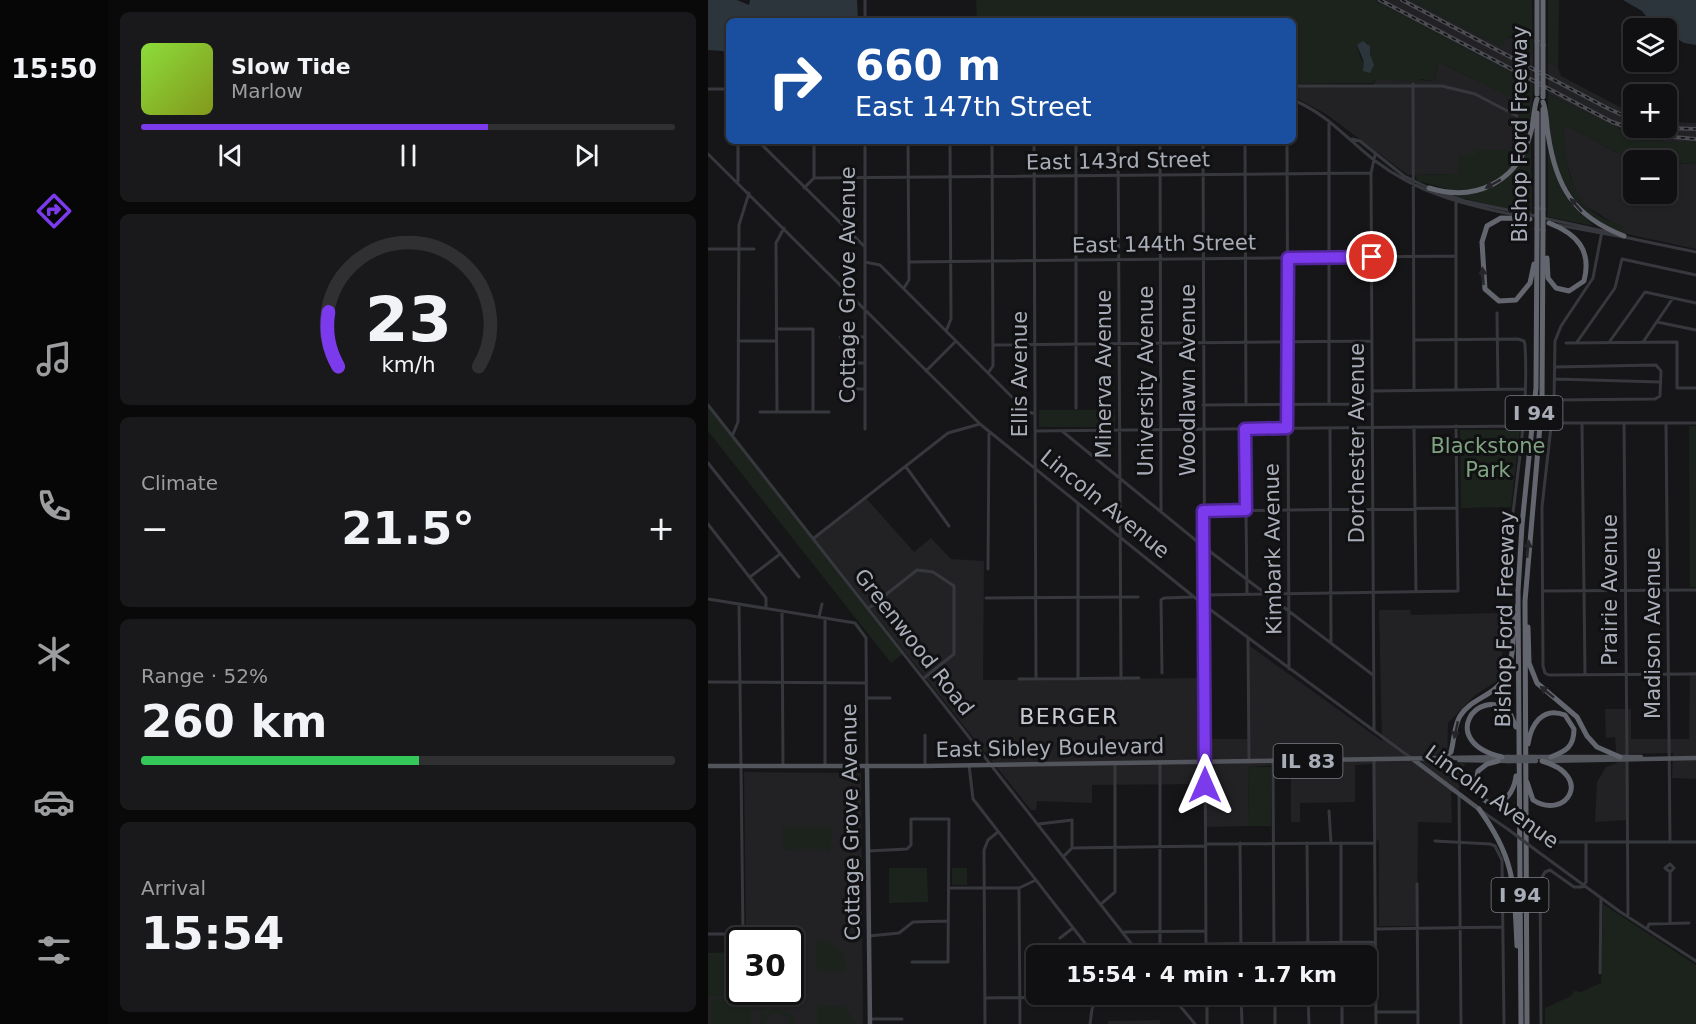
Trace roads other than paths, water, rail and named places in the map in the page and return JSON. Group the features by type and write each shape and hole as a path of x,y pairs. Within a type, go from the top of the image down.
{"highway":[{"name":"Bishop Ford Freeway","path":"1527,1024 1525,601 1542,402 1537,0"},
{"name":"Bishop Ford Freeway","path":"1540,98 1543,0"},
{"path":"1429,188 1469,193 1488,188 1505,177 1517,164 1528,143 1540,98"},
{"path":"1540,98 1555,165 1563,188 1571,200 1592,221 1624,236"},
{"path":"1530,219 1502,218 1492,221 1485,230 1482,242 1482,280 1488,294 1494,299 1511,302 1527,290 1533,275 1540,232"},
{"path":"1540,232 1551,283 1562,291 1575,289 1584,281 1586,252 1573,234 1549,223"},
{"name":"Bishop Ford Freeway","path":"1521,1024 1518,591 1522,525 1536,388 1540,232"},
{"path":"1439,760 1451,752 1457,722 1466,709 1495,690 1504,679 1512,654 1518,591"},
{"path":"1525,601 1529,663 1537,683 1577,717 1587,736 1597,747 1624,758"},
{"path":"1504,759 1480,750 1469,739 1468,724 1473,712 1490,704 1506,709 1514,720 1519,740"},
{"path":"1525,755 1536,722 1546,713 1559,712 1569,718 1575,736 1568,750 1551,757"},
{"path":"1504,759 1481,767 1475,777 1478,793 1492,803 1503,802 1510,796 1519,765"},
{"path":"1525,776 1533,800 1544,806 1552,807 1564,801 1571,791 1568,776 1556,765 1538,760"},
{"path":"1479,809 1495,831 1509,862 1515,898 1520,984"}],"main road":[{"path":"1538,760 1551,757 1696,758"},
{"path":"1504,759 1624,758"},
{"name":"East Sibley Boulevard","path":"708,766 825,767 1504,759"},
{"name":"Lincoln Avenue","path":"1414,760 1479,809"},
{"path":"1431,773 1433,764 1439,760"},
{"name":"Cottage Grove Avenue","path":"867,766 870,1021"}],"street":[{"path":"865,0 865,18"},
{"path":"1296,86 1413,84 1442,86 1465,91 1494,102 1517,116"},
{"path":"1413,84 1414,390"},
{"path":"708,89 726,89"},
{"path":"1296,102 1329,121 1350,138 1360,141 1374,157 1413,182 1456,203 1634,239"},
{"path":"1329,121 1329,404"},
{"path":"738,144 738,181"},
{"path":"761,144 865,247"},
{"path":"804,188 814,178 814,144"},
{"name":"Cottage Grove Avenue","path":"865,144 865,429"},
{"path":"904,288 908,283 909,262 908,144"},
{"path":"946,331 951,323 950,144"},
{"path":"988,373 993,366 992,144"},
{"name":"Ellis Avenue","path":"1034,144 1036,679"},
{"path":"1076,144 1076,408"},
{"name":"Minerva Avenue","path":"1118,144 1121,679"},
{"name":"University Avenue","path":"1160,144 1161,512"},
{"name":"Woodlawn Avenue","path":"1203,144 1202,429 1206,944"},
{"path":"1245,144 1246,405"},
{"name":"Kimbark Avenue","path":"1287,144 1289,669"},
{"name":"Lincoln Avenue","path":"708,154 738,181 988,431 1193,597 1414,760"},
{"name":"Dorchester Avenue","path":"1374,157 1371,173 1374,731"},
{"name":"East 143rd Street","path":"814,178 1371,173"},
{"path":"1413,182 1465,201 1696,252"},
{"path":"732,434 738,422 740,219 749,193"},
{"path":"1456,203 1456,389"},
{"path":"777,412 776,243 784,228"},
{"path":"1602,232 1593,278 1556,336 1554,400 1542,507 1545,673 1696,674"},
{"path":"708,249 754,249"},
{"name":"East 144th Street","path":"909,262 1455,256"},
{"path":"1577,342 1615,288 1622,259 1696,275"},
{"path":"865,262 880,265 1026,411 1035,414"},
{"path":"1610,342 1645,292 1696,303"},
{"path":"855,299 865,295"},
{"path":"1643,342 1674,298"},
{"path":"1497,313 1498,389"},
{"path":"1657,322 1696,330"},
{"path":"776,329 813,329 813,412"},
{"path":"840,337 864,337"},
{"path":"738,340 776,341"},
{"path":"1414,340 1524,341 1525,389 1506,592"},
{"path":"926,371 956,341"},
{"path":"993,345 1372,341"},
{"path":"1566,343 1677,342 1677,388 1696,388"},
{"path":"840,363 864,363"},
{"path":"1554,400 1658,398 1660,382 1659,367 1556,367"},
{"path":"1555,379 1660,382"},
{"path":"840,388 865,389"},
{"path":"1372,391 1525,389"},
{"path":"1202,405 1372,404"},
{"name":"Greenwood Road","path":"708,405 1133,945"},
{"path":"760,412 829,412"},
{"path":"1552,423 1696,423"},
{"path":"1582,423 1584,675"},
{"name":"Prairie Avenue","path":"1624,423 1626,590 1624,758 1628,917"},
{"name":"Madison Avenue","path":"1666,423 1670,842"},
{"path":"814,538 948,433 980,424"},
{"path":"1204,595 1458,591 1456,426"},
{"path":"1035,430 1522,426"},
{"path":"1414,427 1416,592"},
{"path":"1330,428 1331,643"},
{"path":"1245,429 1246,594"},
{"path":"1061,430 1246,580 1374,675"},
{"path":"988,431 988,569"},
{"path":"708,463 799,577"},
{"path":"906,467 949,526"},
{"path":"1078,504 1078,679"},
{"path":"1203,511 1456,508"},
{"path":"708,524 766,598 766,608"},
{"path":"750,577 780,554"},
{"path":"869,608 917,570 933,572 954,586 954,654 924,678"},
{"path":"1543,591 1696,590"},
{"path":"986,598 1138,597"},
{"path":"1162,673 1161,602 1164,598 1193,597"},
{"path":"708,599 825,618 825,767"},
{"path":"708,933 743,934 739,604"},
{"path":"819,617 822,604"},
{"path":"782,611 783,767"},
{"name":"Cottage Grove Avenue","path":"825,618 855,623 866,638 867,766"},
{"path":"1248,638 1249,762"},
{"path":"1019,679 1139,678"},
{"path":"708,682 866,683"},
{"path":"867,698 890,698"},
{"path":"925,735 925,766"},
{"path":"1393,760 1398,753 1395,746"},
{"path":"1374,761 1376,1024"},
{"path":"1273,762 1274,943"},
{"path":"1160,763 1160,945"},
{"path":"1101,904 1115,892 1115,764"},
{"path":"969,765 973,799 1086,945"},
{"path":"1459,795 1461,1024"},
{"name":"Lincoln Avenue","path":"1479,809 1628,917 1696,961"},
{"path":"1329,811 1331,843"},
{"path":"868,851 902,851 911,845 911,819 949,819 948,962 912,962"},
{"path":"1039,824 1072,820 1072,848"},
{"path":"985,1024 985,846 998,832"},
{"path":"1435,841 1490,844 1498,851 1503,870 1504,1024"},
{"path":"1559,842 1696,842"},
{"path":"1541,1024 1540,881 1545,872 1550,870 1574,887 1579,889 1584,885 1586,842"},
{"path":"1063,857 1072,848 1240,843 1375,843"},
{"path":"1240,843 1241,943"},
{"path":"1307,843 1308,942"},
{"path":"1341,843 1341,942"},
{"path":"1670,872 1670,924"},
{"path":"949,888 1019,888 1036,880"},
{"path":"1417,884 1418,1024"},
{"path":"1019,888 1020,1024"},
{"path":"1600,973 1601,898"},
{"path":"869,936 899,933 913,922 948,921"},
{"path":"1647,929 1649,924 1689,923"},
{"path":"1376,929 1502,927"},
{"path":"1060,938 1073,928"},
{"path":"1124,932 1206,931"},
{"path":"1206,944 1376,942"},
{"path":"985,998 1026,998"},
{"path":"1090,1024 1095,1005"},
{"path":"1179,1005 1195,1024"},
{"path":"1207,1005 1207,1024"},
{"path":"1241,1005 1242,1024"},
{"path":"1275,1005 1275,1024"},
{"path":"1308,1005 1309,1024"},
{"path":"1342,1005 1342,1024"},
{"path":"1376,1012 1418,1012"},
{"path":"870,1021 902,1019"}],"railway":[{"path":"1380,0 1612,122 1651,135 1696,139"},
{"path":"1402,0 1623,115"},
{"path":"1677,128 1696,129"}],"district":[{"name":"BERGER","path":"1069,716"}],"park label":[{"name":"Blackstone Park","path":"1488,458"}]}
